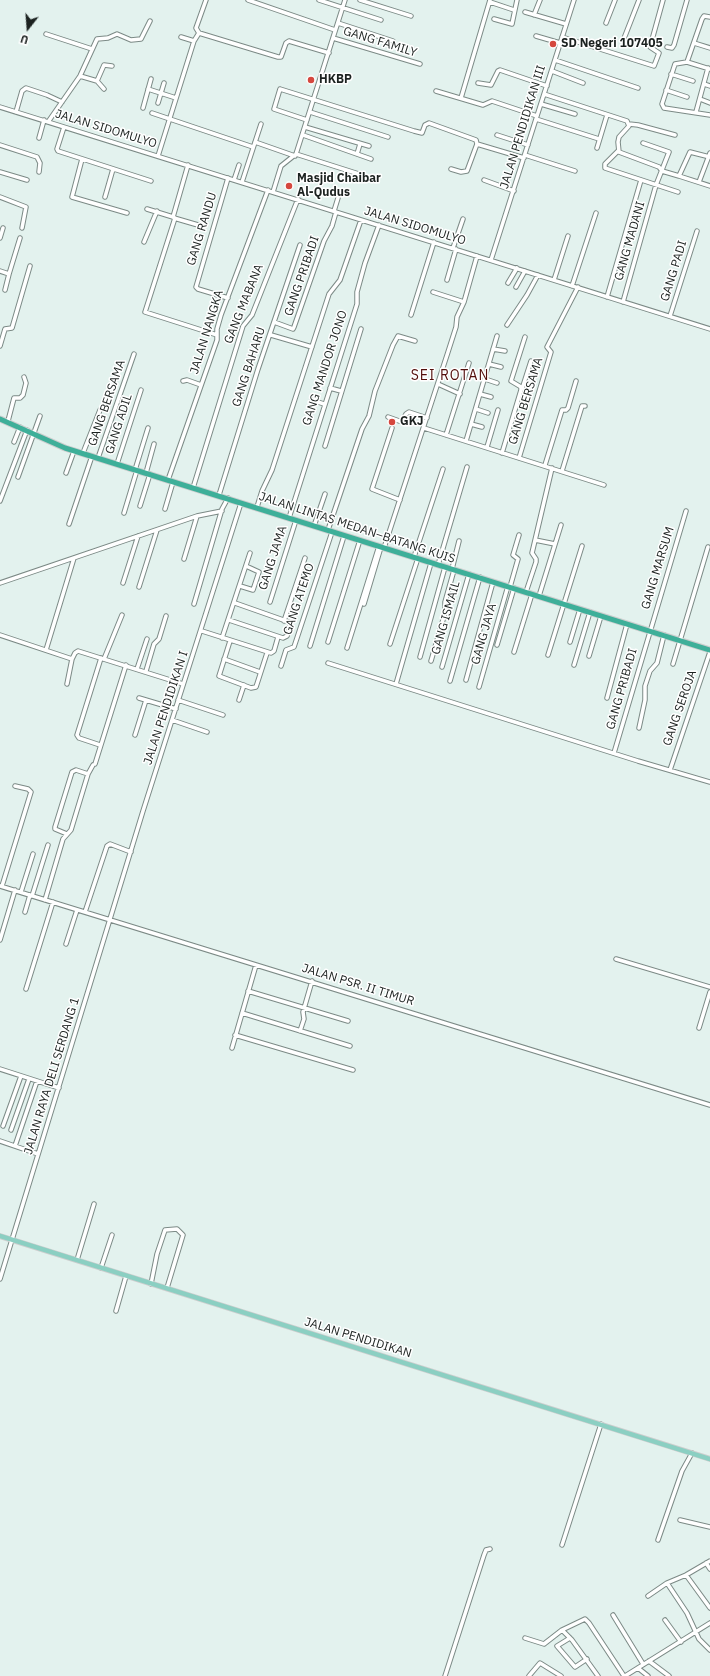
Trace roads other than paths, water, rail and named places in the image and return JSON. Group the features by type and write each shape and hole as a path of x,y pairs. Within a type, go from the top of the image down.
{"highway":[{"name":"JALAN LINTAS MEDAN–BATANG KUIS","path":"0,418 83,454 480,577 710,651"}],"main road":[{"name":"JALAN PENDIDIKAN","path":"0,1236 710,1459"}],"street":[{"path":"206,0 196,28 199,33 278,57 282,56 286,43 289,41 328,53"},
{"path":"248,0 336,30"},
{"path":"319,0 381,20"},
{"path":"273,192 282,166 295,155 303,135 345,0"},
{"path":"360,0 411,16"},
{"path":"494,19 512,24 516,0"},
{"path":"534,15 540,0"},
{"name":"JALAN PENDIDIKAN III","path":"491,260 574,0"},
{"path":"606,23 615,0"},
{"path":"623,41 639,0"},
{"path":"562,37 654,66 659,53 650,47 663,0"},
{"path":"668,47 672,48 674,45 687,0"},
{"path":"461,98 490,1 514,10"},
{"path":"525,12 566,24"},
{"path":"687,62 703,17 710,18"},
{"path":"39,138 46,121 62,102 80,76 97,39 108,38 117,34 131,40 141,39 150,21"},
{"path":"338,23 393,41"},
{"path":"158,156 194,41 199,33"},
{"path":"46,34 92,49"},
{"path":"536,36 560,43"},
{"path":"181,37 194,41"},
{"name":"GANG FAMILY","path":"333,38 420,64"},
{"path":"694,43 710,48"},
{"path":"555,60 638,88"},
{"path":"696,112 709,68 687,62 675,64 662,104 664,108 710,115"},
{"path":"97,81 104,66 112,66"},
{"path":"478,83 491,85 498,71 500,70 547,86"},
{"path":"552,71 584,83"},
{"path":"671,74 693,81"},
{"path":"80,76 97,81 104,89"},
{"path":"143,108 151,79"},
{"path":"158,103 162,94 164,83"},
{"path":"704,84 710,86"},
{"path":"16,112 24,89 37,91 62,102"},
{"path":"148,89 176,98"},
{"path":"307,120 274,109 280,89 314,101 421,133 425,125 429,123 473,138 477,144 575,171"},
{"path":"666,90 687,97"},
{"path":"436,91 485,105 492,101 600,138"},
{"path":"544,94 626,120 629,124 675,135"},
{"path":"700,99 710,103"},
{"path":"541,104 575,114"},
{"name":"JALAN SIDOMULYO","path":"0,107 710,329"},
{"path":"310,112 388,137"},
{"path":"152,113 253,147"},
{"path":"597,148 607,115"},
{"path":"242,182 261,124"},
{"path":"629,124 619,137 618,151 605,164 605,167 678,192"},
{"path":"64,127 58,150 82,160 151,182"},
{"path":"305,127 369,146"},
{"path":"303,135 371,159"},
{"path":"496,135 528,145"},
{"path":"255,142 362,175"},
{"name":"GANG MADANI","path":"623,302 656,185 669,151 644,143"},
{"path":"357,154 360,144"},
{"path":"451,169 462,172 467,171 477,144"},
{"path":"0,145 37,157 40,163 39,172"},
{"path":"618,151 623,155 659,167 662,171 710,186"},
{"path":"679,176 688,152 692,151 710,155 698,182"},
{"path":"82,160 72,197 127,213"},
{"path":"188,165 174,218 145,312 217,335"},
{"path":"234,180 239,165"},
{"path":"105,197 113,169"},
{"path":"0,172 27,180"},
{"name":"GANG RANDU","path":"228,178 196,287 198,289 228,298"},
{"path":"484,180 514,191"},
{"path":"607,297 641,180"},
{"name":"JALAN NANGKA","path":"165,509 171,481 217,335 218,326 268,190"},
{"path":"0,197 26,207 22,228"},
{"path":"335,212 338,198"},
{"name":"GANG MABANA","path":"193,488 243,326 252,315 298,199"},
{"path":"147,209 198,225"},
{"path":"144,242 157,211"},
{"name":"GANG PRIBADI","path":"274,322 294,328 324,241 332,226 335,212"},
{"path":"572,286 596,213"},
{"path":"447,280 463,219"},
{"path":"257,507 264,485 272,470 329,294 340,280 361,220"},
{"name":"GANG MANDOR JONO","path":"289,518 330,388 344,338 357,304 357,292 379,225"},
{"path":"0,238 2,228"},
{"name":"GANG PADI","path":"670,316 696,231"},
{"path":"554,280 568,236"},
{"path":"5,290 20,238"},
{"path":"411,315 434,242"},
{"name":"GANG BAHARU","path":"219,495 258,369 271,335 300,245"},
{"path":"347,648 381,547 400,500 424,428 477,256"},
{"path":"0,346 5,329 12,328 30,266"},
{"path":"508,283 516,268"},
{"path":"0,271 9,274"},
{"path":"516,287 525,271"},
{"path":"507,325 538,275"},
{"name":"GANG BERSAMA","path":"519,458 551,352 547,347 578,288"},
{"path":"433,292 464,302"},
{"path":"325,446 361,329"},
{"path":"271,335 312,347"},
{"name":"GANG ATEMO","path":"281,666 286,650 294,646 359,437 369,416 382,369 396,338 399,336 415,341"},
{"path":"466,441 497,336"},
{"path":"522,389 512,381 525,337"},
{"path":"493,349 505,352"},
{"name":"GANG BERSAMA","path":"98,458 134,354"},
{"path":"502,453 531,361"},
{"path":"446,435 469,363"},
{"path":"489,364 501,367"},
{"path":"8,421 14,398 20,398 23,394 26,383 24,377"},
{"path":"485,379 497,383"},
{"path":"183,381 187,380 201,385"},
{"path":"545,465 562,410 566,410 568,408 576,381"},
{"path":"438,384 460,394"},
{"path":"330,388 341,391"},
{"name":"GANG ADIL","path":"116,464 141,390"},
{"path":"480,394 491,397"},
{"path":"312,400 324,404"},
{"path":"562,471 582,406 585,406"},
{"path":"476,409 488,413"},
{"path":"83,454 100,410"},
{"path":"487,447 498,410"},
{"path":"388,417 402,422 408,412 427,418"},
{"path":"18,477 40,416"},
{"path":"471,424 482,427"},
{"path":"14,442 20,427"},
{"path":"124,513 148,428"},
{"path":"392,428 372,489 400,500"},
{"path":"424,428 545,465 604,485"},
{"path":"0,501 27,430"},
{"path":"140,506 154,444"},
{"path":"66,473 74,451"},
{"path":"69,524 92,456"},
{"path":"438,564 467,467"},
{"path":"526,592 536,560 532,553 552,468"},
{"path":"390,644 443,469"},
{"path":"314,526 325,494"},
{"path":"194,604 222,510 224,505 235,501"},
{"name":"JALAN PENDIDIKAN I","path":"111,919 183,684 202,631 235,501"},
{"path":"0,583 197,516 222,510"},
{"name":"GANG MARSUM","path":"649,631 686,511"},
{"path":"184,559 197,516"},
{"name":"GANG JAMA","path":"270,602 296,520"},
{"path":"539,596 561,525"},
{"path":"139,587 157,530"},
{"path":"497,645 518,559 513,555 519,535"},
{"path":"123,582 138,536"},
{"path":"310,646 344,536"},
{"path":"328,642 360,540"},
{"path":"535,540 555,544"},
{"path":"431,661 445,613 445,602 458,541"},
{"path":"548,655 582,546"},
{"path":"364,604 381,547"},
{"path":"673,664 708,547"},
{"path":"222,638 235,603 250,553"},
{"path":"46,650 74,558"},
{"path":"284,621 305,558"},
{"path":"396,684 431,563"},
{"path":"240,586 253,590 259,572 246,566"},
{"path":"420,657 445,567"},
{"name":"GANG ISMAIL","path":"442,667 469,574"},
{"path":"450,680 480,577"},
{"path":"466,680 493,582"},
{"name":"GANG JAYA","path":"479,687 511,587"},
{"path":"514,652 532,594"},
{"path":"229,620 285,639 287,636 290,624 235,603"},
{"path":"570,642 580,609"},
{"path":"574,666 590,612"},
{"path":"100,744 79,738 77,735 103,658 122,615"},
{"path":"146,672 154,644 158,639 166,616"},
{"path":"589,656 601,616"},
{"path":"607,698 627,624"},
{"path":"202,631 267,653 274,651 278,637"},
{"name":"GANG PRIBADI","path":"614,753 649,631"},
{"path":"0,635 72,659"},
{"path":"639,728 645,700 645,686 650,671 657,663 664,635"},
{"path":"137,669 147,639"},
{"path":"230,641 219,676 244,685 255,688 267,653"},
{"path":"67,684 72,659 77,651 183,684"},
{"name":"GANG SEROJA","path":"670,770 710,651"},
{"path":"224,659 260,672"},
{"path":"328,663 710,782"},
{"path":"45,900 63,839 71,830 88,774 97,760 100,744 126,665"},
{"path":"239,700 244,685"},
{"path":"139,698 176,708"},
{"path":"135,735 146,700"},
{"path":"178,700 223,715"},
{"path":"172,720 207,732"},
{"path":"67,834 55,829 55,827 72,772 74,769 88,774"},
{"path":"1,886 31,792 28,789 15,786"},
{"path":"85,912 107,846 110,844 131,852"},
{"path":"25,912 48,845"},
{"path":"21,892 33,854"},
{"name":"JALAN PSR. II TIMUR","path":"1,886 710,1105"},
{"path":"0,940 15,890"},
{"path":"26,989 53,902"},
{"path":"66,944 77,910"},
{"name":"JALAN RAYA DELI SERDANG 1","path":"0,1279 111,919"},
{"path":"616,959 710,987"},
{"path":"232,1048 256,965"},
{"path":"300,1031 304,1008 312,982"},
{"path":"248,991 348,1022"},
{"path":"699,1028 710,992"},
{"path":"242,1013 350,1046"},
{"path":"236,1035 353,1070"},
{"path":"0,1069 60,1088"},
{"path":"3,1126 21,1076"},
{"path":"11,1130 29,1079"},
{"path":"15,1146 37,1081"},
{"path":"0,1142 38,1154"},
{"path":"77,1260 94,1204"},
{"path":"151,1284 157,1254 165,1230 177,1229 183,1235 167,1288"},
{"path":"101,1268 112,1234"},
{"path":"116,1311 126,1276"},
{"path":"562,1544 601,1424"},
{"path":"658,1540 682,1471 692,1453"},
{"path":"680,1520 710,1527"},
{"path":"445,1676 484,1555 486,1550 490,1550"},
{"path":"648,1596 667,1583 686,1575 710,1561"},
{"path":"706,1564 710,1569"},
{"path":"686,1575 710,1608"},
{"path":"667,1583 686,1613 695,1633 710,1650"},
{"path":"613,1615 643,1664"},
{"path":"525,1638 544,1644 562,1630 585,1619 589,1622 624,1676 710,1623"},
{"path":"664,1620 681,1642"},
{"path":"562,1630 587,1659 598,1676"},
{"path":"570,1638 557,1646 575,1667 587,1659"},
{"path":"649,1661 669,1676"},
{"path":"529,1676 540,1663 561,1676"},
{"path":"638,1668 648,1676"}],"place":[{"name":"SD Negeri 107405","path":"553,44"},
{"name":"HKBP","path":"311,80"},
{"name":"Masjid Chaibar Al-Qudus","path":"289,186"},
{"name":"GKJ","path":"392,422"}],"district":[{"name":"SEI ROTAN","path":"450,376"}]}
